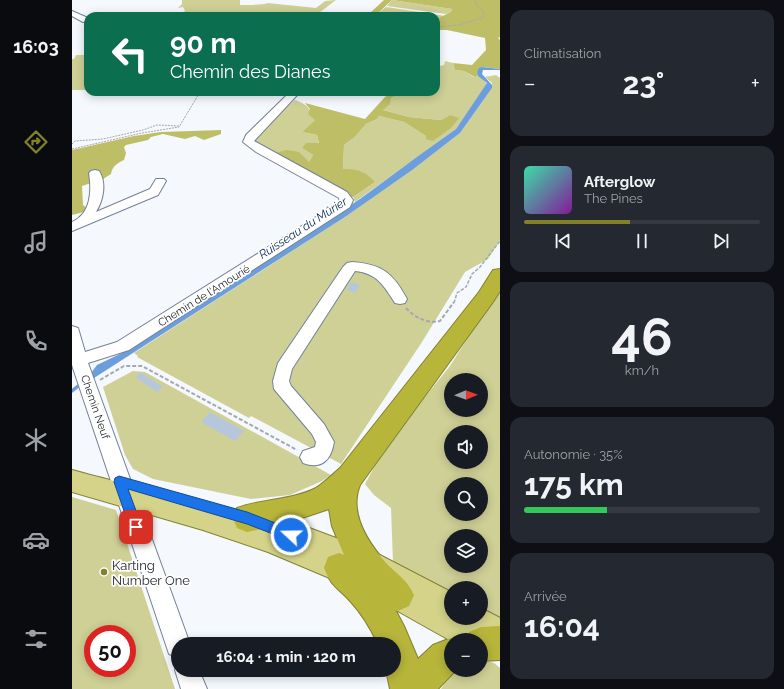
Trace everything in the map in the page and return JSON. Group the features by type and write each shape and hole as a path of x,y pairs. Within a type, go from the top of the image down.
{"highway":[{"path":"247,518 287,510 324,498 350,476 486,297 500,275"},
{"path":"350,476 343,495 343,512 352,539 352,566 348,579 362,590 379,613 396,645 406,678 407,689"},
{"path":"352,566 376,575 398,595"},
{"path":"420,689 427,674 444,659"}],"main road":[{"path":"72,471 203,518 352,566"},
{"path":"72,481 122,489 247,518 352,566 444,604"},
{"path":"398,595 473,633"}],"street":[{"path":"72,13 84,19"},
{"name":"Chemin de l'Amourié","path":"78,360 123,346 346,204 347,200 343,196 248,142 250,136 291,96"},
{"path":"84,222 95,204 98,194 95,173"},
{"path":"72,227 154,192 160,181"},
{"path":"310,457 316,457 323,452 325,442 318,429 283,389 281,381 284,368 352,266 378,271 392,283 400,299"},
{"name":"Chemin Neuf","path":"73,340 78,360 122,489 175,637"},
{"path":"190,677 194,689"}],"path":[{"path":"440,27 459,25 484,17 484,11 477,6 475,0"},
{"path":"72,149 142,133 172,129 180,126 198,96"},
{"path":"72,144 75,141 103,139 143,130 157,124 180,126"},
{"path":"400,299 410,313 432,322 440,321 453,305 457,293 466,287 472,274 480,267 500,241"},
{"path":"87,383 120,366 130,364 142,366 310,457"}],"green space":[{"path":"182,0 240,0 240,5 259,5 268,3 316,8 325,1 336,0 320,12 184,12 185,11 183,7 178,8 182,4"},
{"path":"392,0 452,9 452,11 446,14 387,6"},
{"path":"386,7 419,12 380,12"},
{"path":"76,55 84,55 84,90 72,90 72,59 74,59"},
{"path":"445,61 453,63 455,70 464,71 474,77 478,74 487,84 456,129 355,202 353,197 375,182 343,169 344,145 355,137 366,124 377,119 379,116 404,122 426,136 450,115 441,120 409,117 383,110 391,98 396,96 440,96 440,66 444,65"},
{"path":"496,75 500,78 500,240 488,259 465,272 422,342 341,464 251,416 249,418 137,357 138,356 134,353 345,217 460,133 492,88 492,83 485,77"},
{"path":"295,100 308,107 315,120 302,132 317,135 319,144 302,148 313,155 309,162 271,154 261,144 257,146 253,144 254,136"},
{"path":"500,287 500,622 488,616 488,581 444,581 444,591 393,562 391,508 374,495 365,484 387,444 444,373 444,417 488,417 488,373 444,373"},
{"path":"133,371 145,372 331,475 322,481 290,495 251,499 153,479 133,469 125,455 103,387"},
{"name":"Karting Number One","path":"72,497 116,510 175,689 72,689"},
{"path":"488,661 494,663 500,668 500,689 441,689 450,677 488,677"}],"shaded area":[{"path":"384,0 392,0 379,12 371,12"},
{"path":"392,0 500,0 500,37 498,38 500,40 500,69 482,67 477,72 478,74 475,77 464,71 455,70 453,63 472,65 486,50 485,38 447,30 440,30 440,18 452,11 452,9"},
{"path":"396,96 391,98 390,104 383,110 409,117 441,120 450,115 459,118 451,128 433,141 426,139 426,136 404,122 379,116 377,119 366,124 355,137 344,145 343,169 361,171 375,182 353,197 349,197 271,154 287,150 299,152 309,162 313,155 302,148 306,143 319,143 317,135 302,132 315,120 308,114 310,109 305,103 365,119 385,97"},
{"path":"221,130 221,134 204,140 195,136 185,139 163,134 151,137 148,140 126,145 124,147 126,153 124,160 119,162 112,169 111,174 103,179 82,186 83,205 87,208 84,212 72,215 72,150 134,136 161,132"}],"water":[{"path":"482,67 500,70 483,70 482,74 492,85 492,88 460,133 412,170 345,217 94,378 91,373 97,365 124,352 360,199 456,129 487,83 478,76 477,72 479,68"}],"building":[{"path":"351,282 360,285 355,293 347,290"},
{"path":"140,372 163,387 157,392 136,378"},
{"path":"210,412 244,431 235,441 201,422"}],"waterway":[{"name":"Ruisseau du Mûrier","path":"72,391 82,383"}],"place":[{"name":"Karting Number One","path":"104,572"}],"route":[{"path":"136,527 119,482 247,518 291,535"}]}
